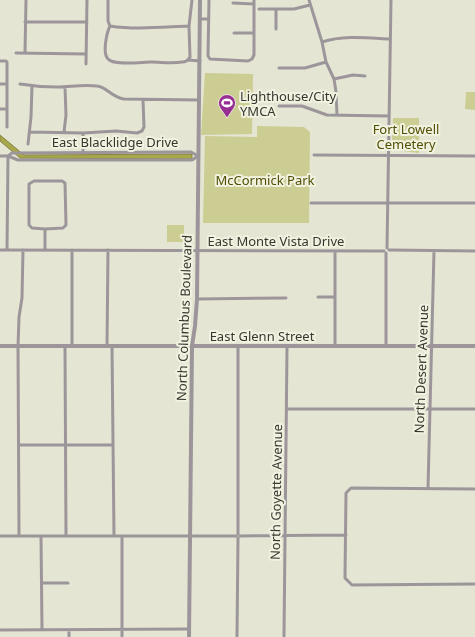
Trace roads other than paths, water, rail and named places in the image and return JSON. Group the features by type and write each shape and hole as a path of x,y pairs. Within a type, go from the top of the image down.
{"street":[{"path":"25,53 26,0"},
{"path":"86,64 87,0"},
{"path":"108,0 108,21 110,26 107,33 107,59 129,64 151,62 172,64 188,60 200,61"},
{"path":"188,60 190,57 189,26 192,0"},
{"name":"North Columbus Boulevard","path":"189,637 192,346 197,299 200,0"},
{"path":"210,0 208,56 210,59 248,61 252,59 254,55 254,2 233,3"},
{"path":"309,0 322,42 326,62 334,79 337,115"},
{"path":"386,346 385,252 388,249 388,156 392,0"},
{"path":"260,9 294,9 310,5"},
{"path":"276,9 276,28"},
{"path":"200,19 209,19"},
{"path":"25,22 87,22"},
{"path":"110,26 130,28 189,26"},
{"path":"234,33 253,33"},
{"path":"322,42 333,38 342,37 390,38"},
{"path":"16,52 86,54"},
{"path":"0,61 7,62 6,127"},
{"path":"279,68 305,68 326,62"},
{"path":"334,79 353,75 365,76"},
{"path":"0,84 7,84"},
{"path":"20,84 65,87 97,86 102,87 117,98 143,100 199,100"},
{"path":"28,144 32,86"},
{"path":"64,132 66,114 65,87"},
{"path":"30,132 64,132 83,134 116,131 137,133 142,131 144,127 143,100"},
{"path":"279,106 302,106 323,114 389,116"},
{"path":"0,109 7,110"},
{"path":"83,134 83,152"},
{"name":"East Blacklidge Drive","path":"0,156 8,156 18,160 192,160 198,156 191,152 12,152 8,156"},
{"path":"314,155 475,156"},
{"path":"7,250 8,156"},
{"path":"34,181 62,181 66,183 66,225 63,228 45,229 32,228 29,225 29,184 34,181"},
{"path":"311,203 475,203"},
{"path":"45,229 45,250"},
{"path":"388,249 475,251"},
{"name":"East Monte Vista Drive","path":"0,250 385,252"},
{"path":"19,536 18,346 19,317 22,298 23,250"},
{"path":"72,250 72,346"},
{"path":"108,250 114,536"},
{"path":"335,251 335,346"},
{"name":"North Desert Avenue","path":"428,488 434,251"},
{"path":"318,297 335,297"},
{"path":"197,299 286,298"},
{"name":"East Glenn Street","path":"0,346 475,346"},
{"path":"64,346 66,535"},
{"path":"237,637 238,346"},
{"name":"North Goyette Avenue","path":"284,637 287,347"},
{"path":"287,409 475,409"},
{"path":"19,445 113,445"},
{"path":"475,489 351,488 346,493 345,578 352,585 475,584"},
{"path":"0,536 346,535"},
{"path":"42,536 42,630"},
{"path":"122,536 122,637"},
{"path":"42,583 68,583"},
{"path":"0,630 189,629"},
{"path":"69,630 69,637"}],"place":[{"name":"Lighthouse/City YMCA","path":"227,118"}],"park label":[{"name":"Fort Lowell Cemetery","path":"406,136"},
{"name":"McCormick Park","path":"265,180"}]}
